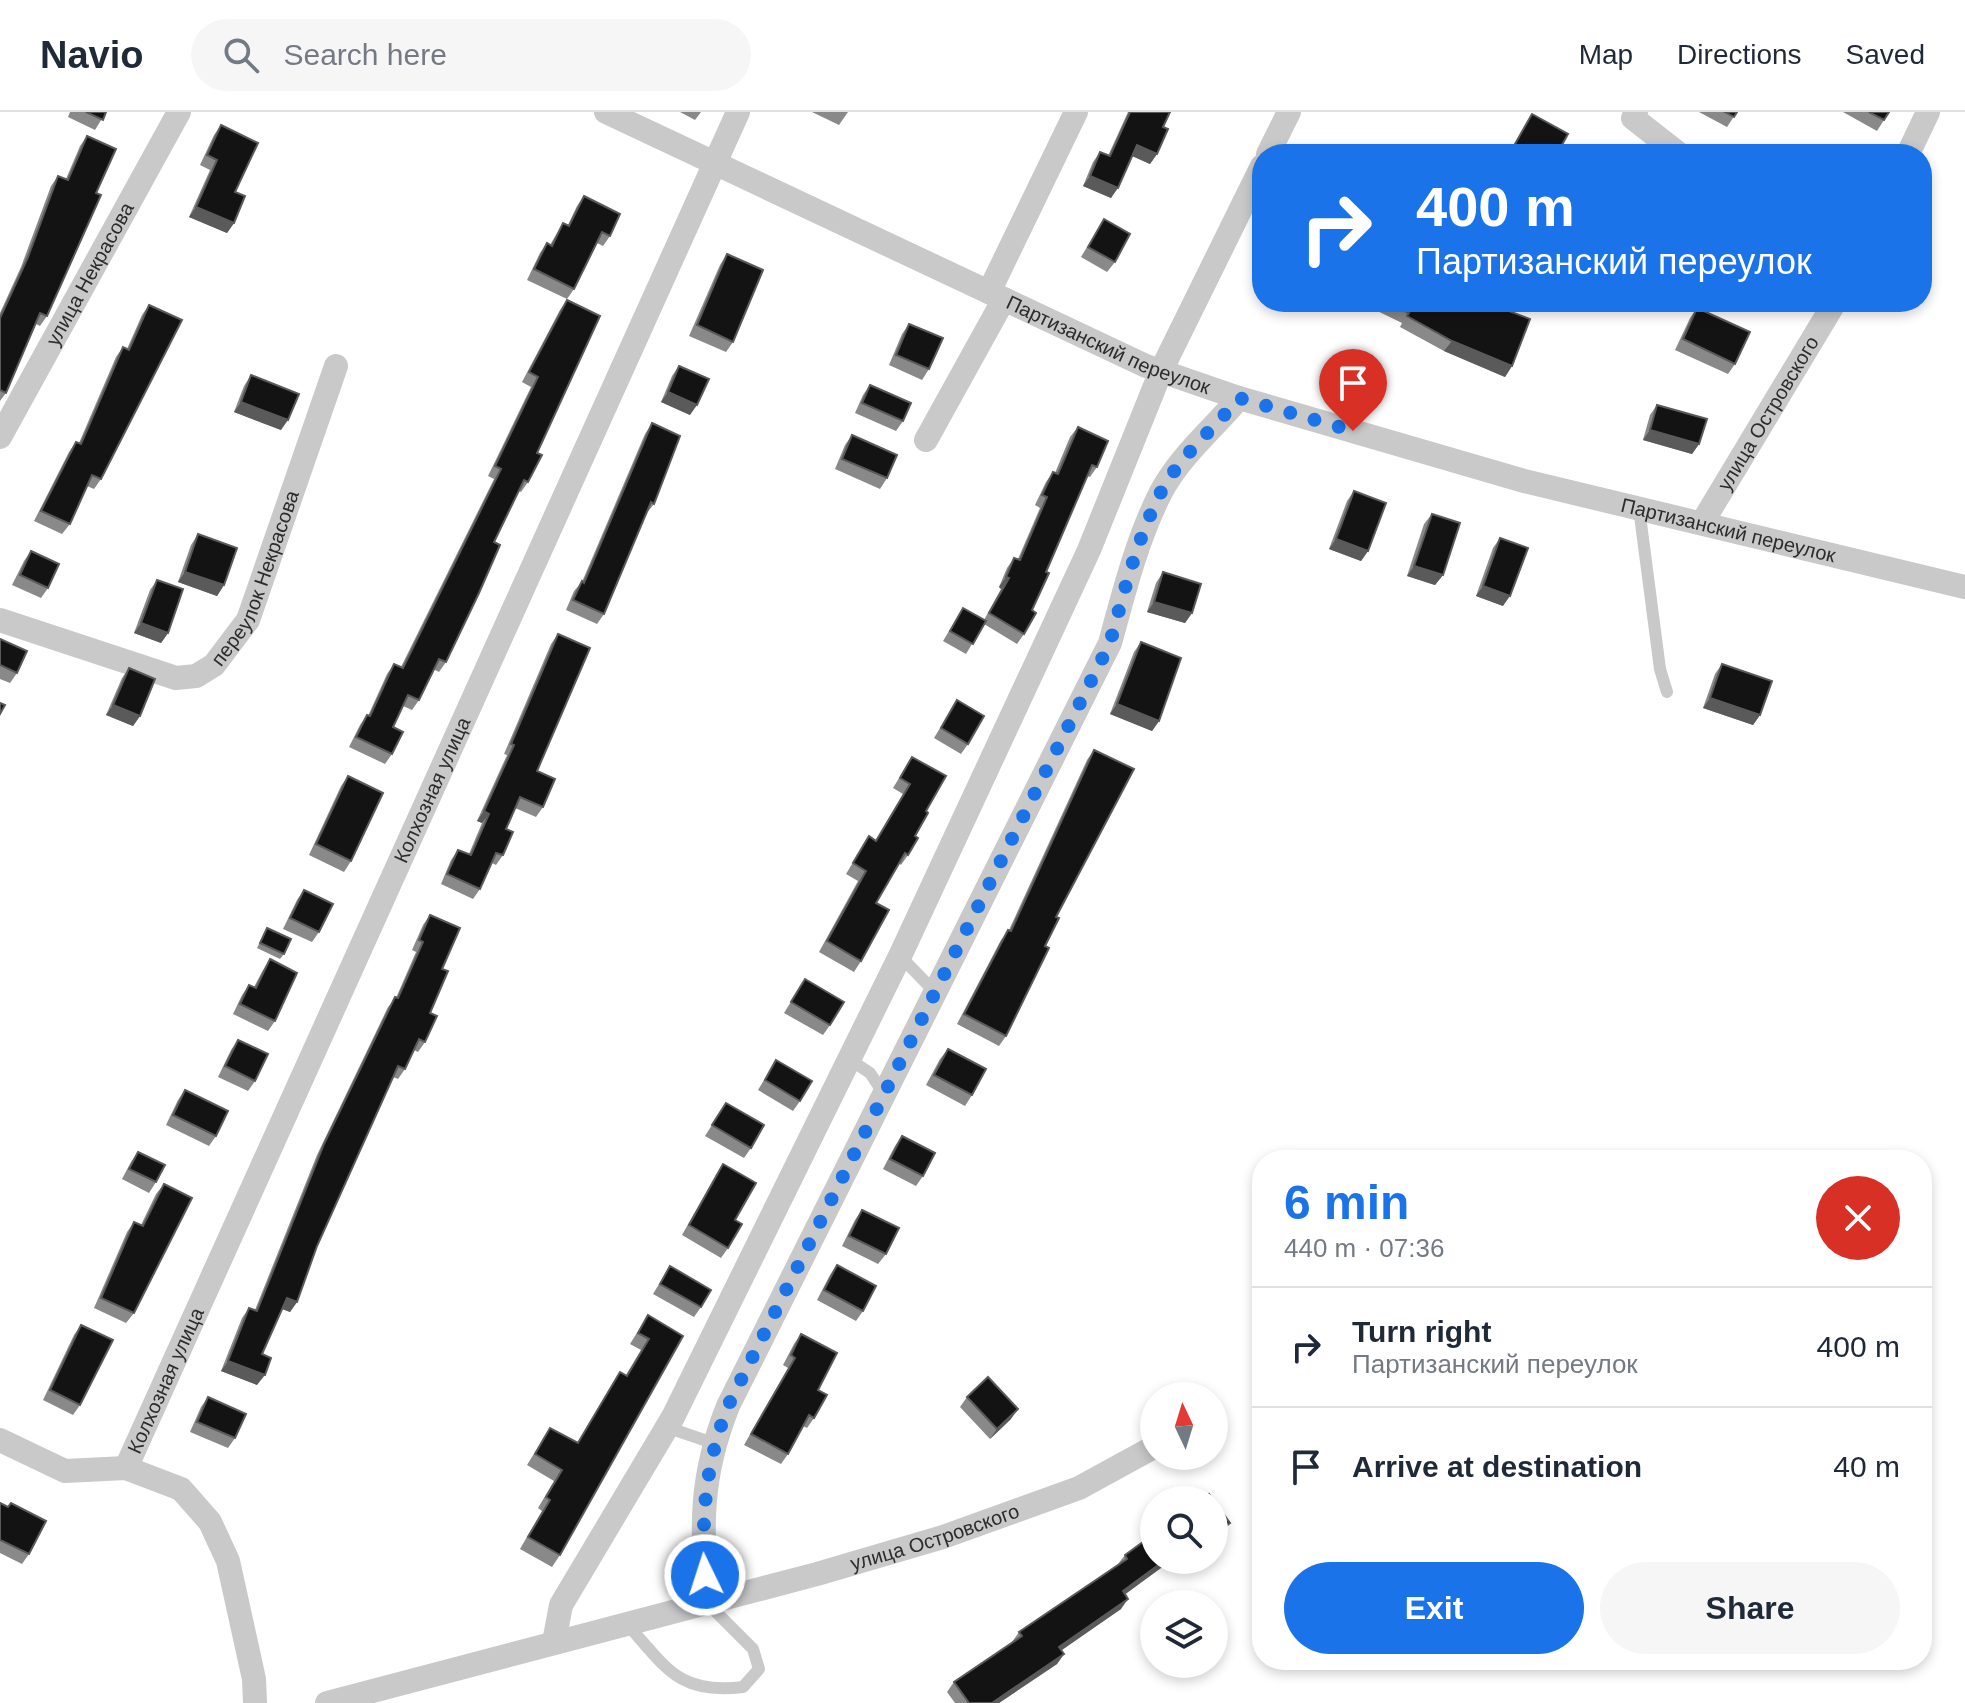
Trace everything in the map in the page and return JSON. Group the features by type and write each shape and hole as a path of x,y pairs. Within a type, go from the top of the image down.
{"street":[{"name":"улица Некрасова","path":"1,432 179,112"},
{"name":"Партизанский переулок","path":"606,112 1161,371 1239,398 1524,481 1965,587"},
{"name":"Колхозная улица","path":"126,1468 738,112"},
{"path":"926,440 996,296 1076,112"},
{"path":"1273,144 1289,112"},
{"path":"1636,112 1633,118 1666,144"},
{"path":"1913,144 1928,112"},
{"path":"554,1642 561,1605 666,1427 900,956 1089,550 1161,371 1252,186"},
{"name":"улица Островского","path":"1702,523 1829,312"},
{"name":"переулок Некрасова","path":"0,620 176,678 196,676 214,665 248,620 336,366"},
{"path":"707,1603 701,1520 713,1443 728,1406 1110,643 1140,542 1162,490 1196,443 1239,398"},
{"path":"0,1440 65,1471 126,1468 181,1489 210,1522 228,1561 254,1679 255,1703"},
{"name":"улица Островского","path":"327,1703 943,1537 1079,1488 1140,1455"}],"lane":[{"path":"1639,508 1660,669 1667,692"},
{"path":"900,956 935,992"},
{"path":"849,1059 870,1073 884,1094"},
{"path":"666,1427 713,1443"},
{"path":"626,1623 686,1684 713,1691 743,1687 759,1669 753,1649 707,1603"}],"building":[{"path":"86,112 106,112 103,120"},
{"path":"1130,112 1170,112 1163,127 1168,129 1157,154 1137,145 1118,188 1090,176 1100,152 1110,156"},
{"path":"1869,112 1889,112 1884,120"},
{"path":"1532,114 1568,134 1562,144 1515,144"},
{"path":"221,125 258,143 235,192 245,196 234,223 196,207 217,160 207,155"},
{"path":"87,136 116,149 96,193 101,195 47,316 40,313 6,393 0,390 0,318 28,257 58,176 68,180"},
{"path":"584,196 620,214 610,236 602,232 574,289 534,269 547,243 552,246 563,223 569,226"},
{"path":"1104,219 1130,234 1115,262 1088,247"},
{"path":"727,254 763,270 733,342 697,325"},
{"path":"567,300 600,316 537,453 542,455 528,482 524,480 494,542 500,545 446,662 439,659 419,700 408,695 393,727 403,732 392,754 356,737 367,715 370,716 394,664 403,668 501,469 495,466 538,377 529,372"},
{"path":"149,305 182,320 101,479 92,475 70,524 41,511 76,442 81,444 123,347 129,350"},
{"path":"1511,312 1530,319 1512,366 1452,341 1407,316 1409,313"},
{"path":"1695,312 1706,312 1750,332 1735,364 1683,339"},
{"path":"909,324 943,338 929,369 896,355"},
{"path":"679,366 709,379 697,405 668,392"},
{"path":"251,375 299,394 288,420 241,402"},
{"path":"870,385 911,403 903,421 862,403"},
{"path":"1657,405 1707,419 1699,444 1650,430"},
{"path":"652,423 680,436 654,504 651,502 604,614 573,600 582,581 584,583"},
{"path":"1078,427 1108,441 1097,467 1092,465 1046,572 1049,573 1032,610 1036,613 1024,634 989,613 1009,578 1006,577 1014,558 1020,560 1047,497 1042,495 1053,472 1058,474"},
{"path":"852,435 897,455 887,478 842,459"},
{"path":"1354,491 1386,503 1368,551 1336,539"},
{"path":"1432,514 1460,523 1443,575 1414,566"},
{"path":"198,534 237,548 224,585 185,572"},
{"path":"1500,538 1528,548 1510,596 1483,586"},
{"path":"31,551 59,564 48,588 20,575"},
{"path":"1163,572 1201,584 1192,613 1154,602"},
{"path":"157,580 183,589 168,633 141,623"},
{"path":"963,608 986,621 973,644 950,631"},
{"path":"558,634 590,648 537,771 555,779 543,807 520,797 506,829 513,832 503,855 496,853 480,889 447,874 458,850 471,855 489,814 484,811"},
{"path":"0,639 27,651 17,673 0,665"},
{"path":"1141,642 1181,658 1159,721 1117,704"},
{"path":"1722,664 1772,681 1760,715 1710,698"},
{"path":"129,668 155,679 140,716 113,705"},
{"path":"957,700 984,716 968,744 941,728"},
{"path":"1094,750 1134,769 1056,917 1059,918 1045,946 1049,948 1006,1036 964,1014 1008,930 1011,931"},
{"path":"912,757 946,776 926,811 928,813 915,836 918,838 908,855 905,853 876,903 889,910 861,961 827,941 866,871 853,863 869,836 876,841 910,784 900,778"},
{"path":"348,776 383,793 351,861 316,844"},
{"path":"304,890 333,904 319,932 290,918"},
{"path":"430,915 460,928 442,969 448,971 430,1013 437,1016 425,1042 419,1039 405,1069 398,1066 317,1246 297,1302 287,1298 262,1354 271,1358 265,1375 228,1361 249,1308 257,1311 324,1144 395,997 398,998 423,942 419,940"},
{"path":"267,928 291,939 284,954 260,943"},
{"path":"270,959 297,973 275,1021 240,1004 249,985 256,988"},
{"path":"805,979 844,1002 830,1025 791,1002"},
{"path":"238,1040 268,1054 255,1081 225,1066"},
{"path":"948,1049 986,1069 972,1095 934,1075"},
{"path":"776,1060 812,1081 800,1101 765,1080"},
{"path":"185,1090 228,1111 216,1136 173,1115"},
{"path":"726,1103 764,1125 751,1148 712,1125"},
{"path":"902,1136 935,1153 923,1176 890,1159"},
{"path":"138,1152 165,1165 156,1182 129,1169"},
{"path":"723,1164 756,1183 735,1220 742,1224 728,1248 689,1225"},
{"path":"164,1184 192,1198 134,1313 101,1298 134,1222 143,1226"},
{"path":"862,1210 899,1228 886,1254 849,1236"},
{"path":"837,1265 876,1286 863,1311 824,1290"},
{"path":"670,1266 711,1290 701,1307 660,1284"},
{"path":"648,1315 683,1336 560,1555 528,1537 550,1500 546,1497 562,1470 535,1454 550,1428 578,1443 620,1372 627,1376 649,1339 638,1333"},
{"path":"81,1325 113,1340 80,1405 50,1390"},
{"path":"801,1334 837,1353 818,1390 827,1395 814,1418 809,1415 788,1454 751,1434 795,1358 791,1355"},
{"path":"988,1377 1018,1409 997,1429 967,1397"},
{"path":"208,1397 246,1414 235,1438 197,1422"},
{"path":"0,1503 8,1507 11,1503 46,1521 29,1554 0,1540"},
{"path":"1140,1544 1140,1574 1146,1574 1123,1591 1128,1599 1059,1647 1064,1654 992,1703 969,1703 954,1682 1022,1636 1019,1632 1127,1559 1125,1555"}],"route":[{"path":"705,1575 701,1520 706,1477 713,1443 728,1406 1110,643 1140,542 1162,490 1196,443 1239,398 1353,431"}]}
